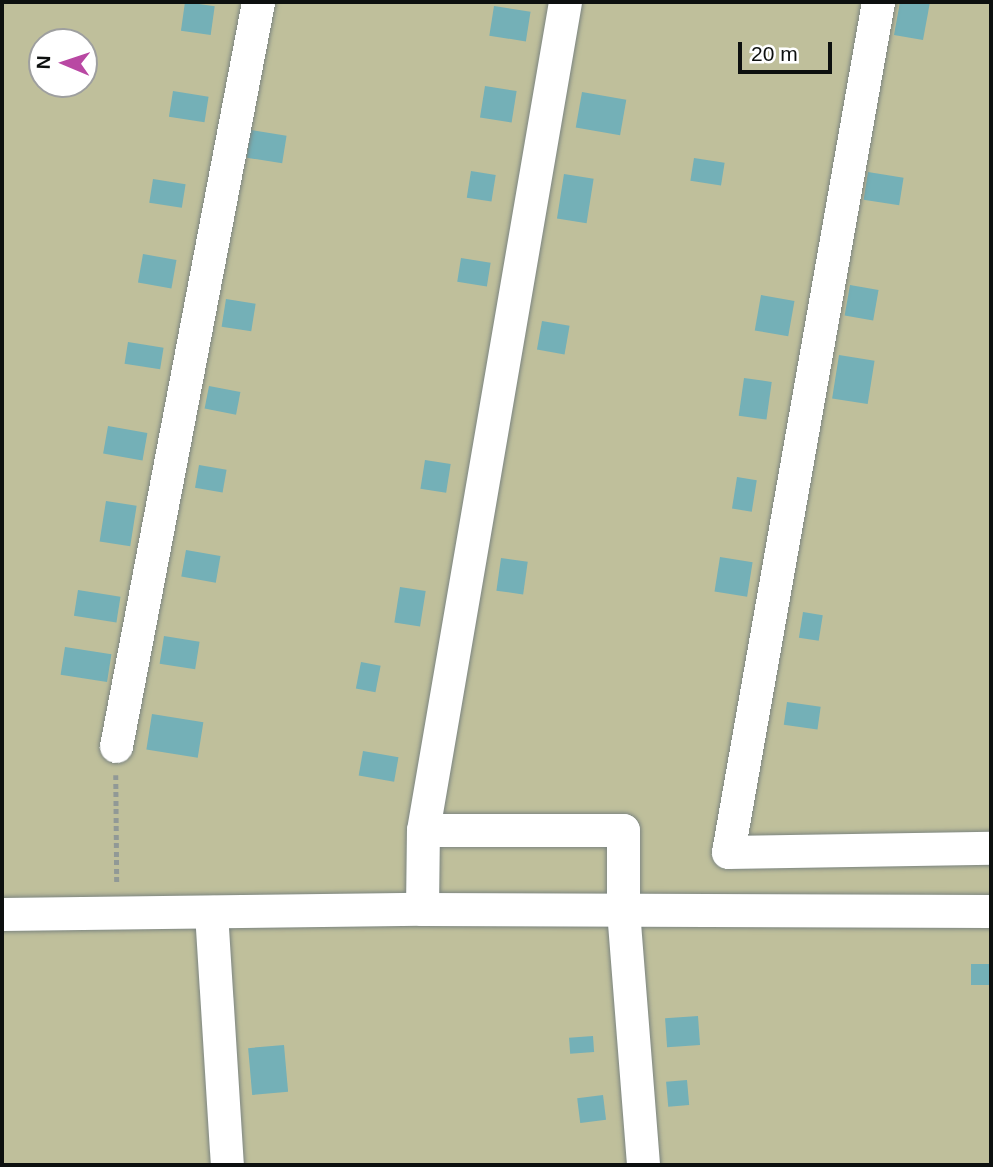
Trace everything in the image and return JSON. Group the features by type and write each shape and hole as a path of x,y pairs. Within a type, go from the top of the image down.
{"street":[{"path":"116,746 258,2"},
{"path":"422,909 423,830 565,2"},
{"path":"878,2 729,852 991,848"},
{"path":"423,830 623,830 623,910 643,1165"},
{"path":"2,914 422,909 991,911"},
{"path":"211,912 227,1165"}],"path":[{"path":"116,746 117,912"}],"green space":[{"path":"2,2 991,2 991,1165 2,1165"}],"building":[{"path":"185,2 215,6 211,35 181,31"},
{"path":"900,2 930,2 923,40 894,35"},
{"path":"494,6 531,12 526,41 489,36"},
{"path":"485,86 517,91 512,123 480,118"},
{"path":"173,91 209,97 204,122 169,117"},
{"path":"582,92 626,100 620,135 576,127"},
{"path":"251,130 287,136 282,163 247,158"},
{"path":"694,158 725,163 721,186 690,181"},
{"path":"471,171 496,175 491,202 467,198"},
{"path":"868,172 904,178 899,205 864,200"},
{"path":"564,174 594,179 587,223 557,218"},
{"path":"153,179 186,184 182,208 149,203"},
{"path":"143,254 176,260 171,288 138,283"},
{"path":"461,258 491,263 487,286 457,282"},
{"path":"850,285 879,290 873,321 845,316"},
{"path":"761,295 794,301 788,336 755,330"},
{"path":"226,299 256,304 251,331 222,327"},
{"path":"542,321 570,326 565,354 537,350"},
{"path":"128,342 164,348 160,369 125,364"},
{"path":"839,355 875,361 868,404 832,398"},
{"path":"744,378 772,382 766,420 739,416"},
{"path":"209,386 240,392 236,415 205,409"},
{"path":"108,426 147,433 143,461 103,454"},
{"path":"425,460 451,464 446,493 420,489"},
{"path":"199,465 227,470 223,493 195,488"},
{"path":"737,477 757,480 752,512 732,509"},
{"path":"106,501 137,506 130,546 100,541"},
{"path":"186,550 220,556 216,583 181,577"},
{"path":"720,557 753,562 747,597 715,592"},
{"path":"501,558 528,562 523,594 496,591"},
{"path":"400,587 426,591 420,627 394,623"},
{"path":"78,590 120,597 116,622 74,616"},
{"path":"803,612 823,615 819,641 799,638"},
{"path":"164,636 200,642 195,669 160,664"},
{"path":"65,647 111,654 107,682 61,675"},
{"path":"361,662 381,666 375,692 356,689"},
{"path":"787,702 821,707 817,730 784,725"},
{"path":"152,714 203,722 198,758 146,750"},
{"path":"363,751 398,757 394,782 359,776"},
{"path":"971,964 991,964 991,985 971,985"},
{"path":"698,1016 700,1045 667,1047 665,1018"},
{"path":"593,1036 594,1052 570,1054 569,1038"},
{"path":"284,1045 288,1092 252,1095 248,1048"},
{"path":"687,1080 689,1105 668,1107 666,1082"},
{"path":"603,1095 606,1120 580,1123 577,1098"}]}
